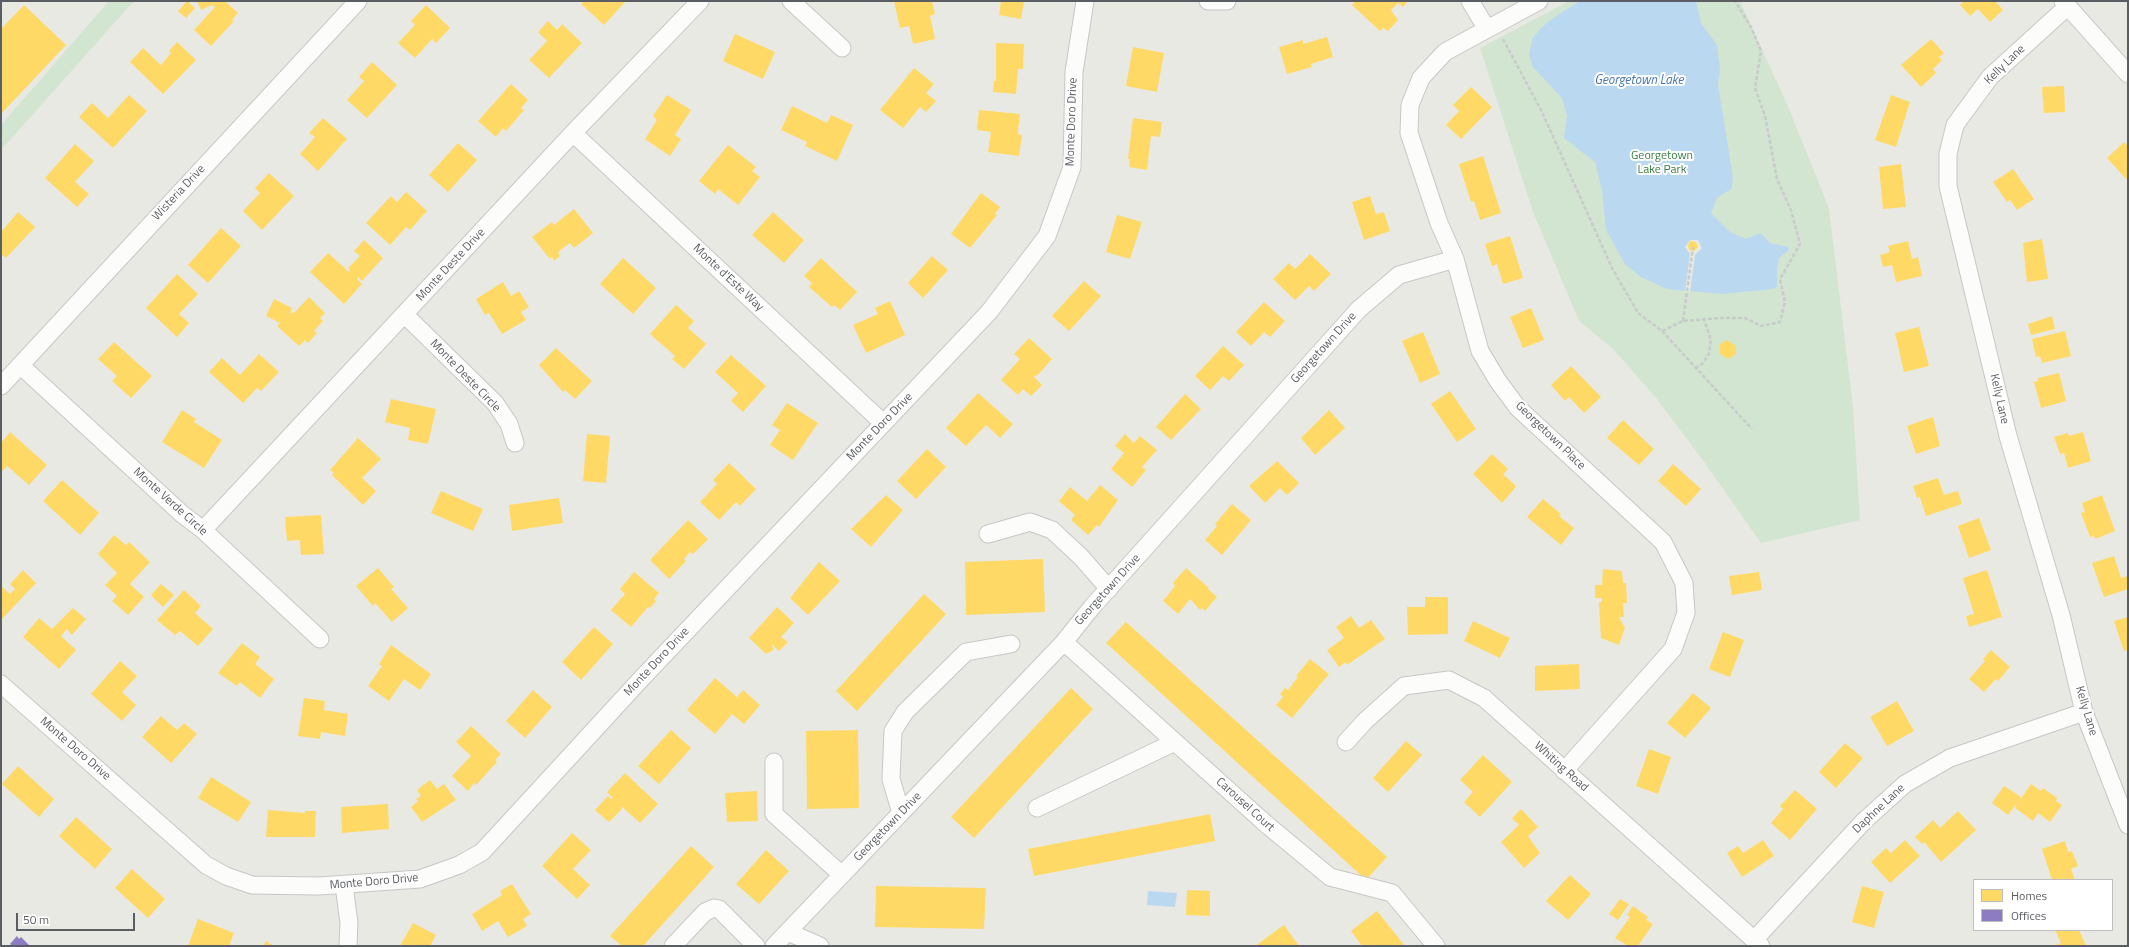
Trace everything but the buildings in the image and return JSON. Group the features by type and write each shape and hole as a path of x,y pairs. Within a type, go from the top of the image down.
{"street":[{"name":"Wisteria Drive","path":"1,386 358,1"},
{"name":"Monte Deste Drive","path":"203,530 573,133 700,1"},
{"path":"791,1 842,48"},
{"name":"Monte Doro Drive","path":"1,684 206,865 226,876 252,885 344,885 420,879 459,865 482,852 642,678 989,312 1047,236 1072,167 1074,72 1085,1"},
{"path":"1208,1 1227,1"},
{"path":"1470,1 1491,26"},
{"name":"Georgetown Place","path":"1539,1 1445,52 1421,78 1410,105 1409,134 1439,223 1456,259 1480,351 1498,381 1518,408 1663,542 1684,583 1686,613 1673,649 1564,771"},
{"path":"2065,4 2128,74"},
{"name":"Kelly Lane","path":"2065,4 1990,77 1955,125 1948,154 1948,186 2008,436 2061,615 2084,712 2128,825"},
{"name":"Monte d'Este Way","path":"573,133 883,423"},
{"name":"Georgetown Drive","path":"774,946 1064,642 1109,589 1359,309 1399,275 1456,259"},
{"name":"Monte Deste Circle","path":"405,315 495,403 509,424 515,442"},
{"name":"Monte Verde Circle","path":"20,366 182,514 203,530 320,639"},
{"path":"988,534 1030,522 1052,530 1081,557 1109,589"},
{"name":"Carousel Court","path":"1064,642 1266,824 1330,877 1392,893 1436,946"},
{"path":"901,813 891,779 893,731 901,718 966,652 1012,644"},
{"name":"Whiting Road","path":"1346,742 1365,721 1404,686 1449,680 1484,698 1758,943"},
{"name":"Daphne Lane","path":"1758,943 1864,821 1905,784 1950,758 2084,712"},
{"path":"1037,808 1175,742"},
{"path":"774,762 774,814 842,875"},
{"path":"344,885 349,923 348,946"},
{"path":"673,946 705,912 714,908 719,909 756,946"},
{"path":"788,932 798,946"},
{"path":"788,932 820,946"}],"path":[{"path":"1662,331 1683,321 1704,319 1745,318 1761,326 1780,322 1785,302 1780,279 1800,244 1791,210 1777,179 1765,116 1755,88 1761,51 1751,27 1735,1"},
{"path":"1491,26 1542,112 1612,268 1638,313 1662,331 1752,429"},
{"path":"1683,321 1693,247"},
{"path":"1695,368 1702,364 1709,354 1711,340 1704,319"}],"green space":[{"path":"109,1 134,1 1,150 1,125"},
{"name":"Georgetown Lake Park","path":"1569,1 1740,1 1787,104 1829,208 1853,407 1860,520 1761,543 1702,459 1656,398 1613,349 1579,321 1533,212 1480,48"}],"water":[{"name":"Georgetown Lake","path":"1580,1 1696,1 1701,23 1717,45 1720,69 1718,85 1733,177 1732,188 1717,198 1711,213 1730,232 1746,239 1761,233 1770,243 1789,247 1788,251 1779,258 1777,287 1773,289 1722,294 1667,289 1641,277 1624,263 1606,229 1602,191 1595,162 1564,138 1567,116 1562,98 1533,67 1529,55 1532,39 1541,28 1553,18"},
{"path":"1148,891 1177,893 1175,907 1147,905"}],"pier":[{"path":"1690,240 1698,240 1702,248 1695,255 1690,292 1685,292 1690,254 1685,247"}]}
